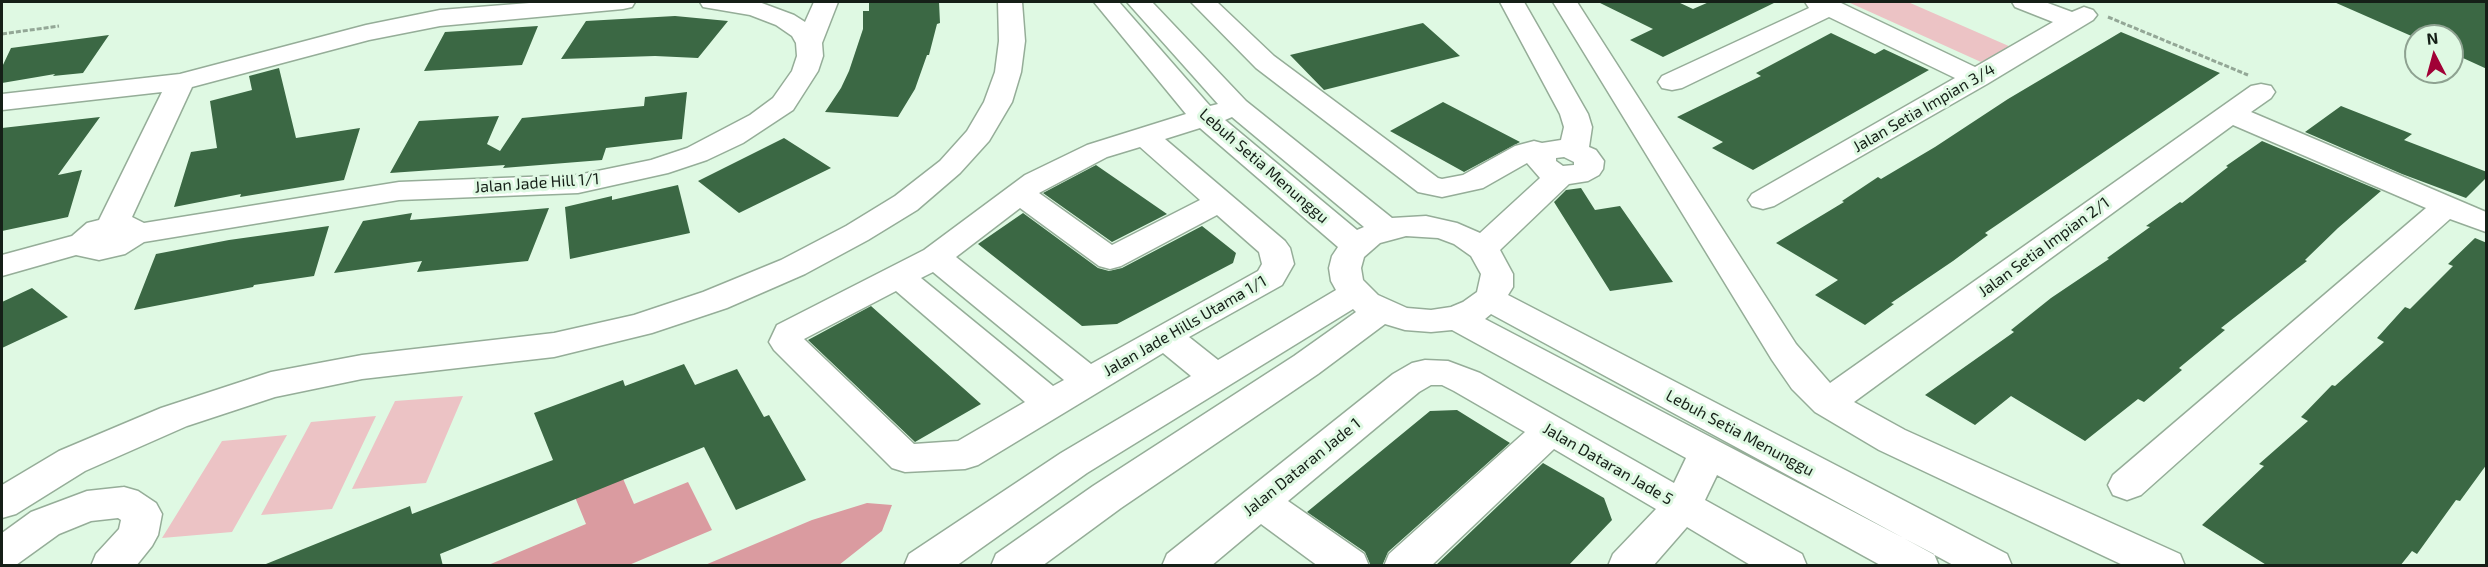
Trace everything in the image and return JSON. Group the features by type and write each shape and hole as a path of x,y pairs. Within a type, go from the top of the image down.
{"street":[{"path":"2,102 181,82 366,33 440,18 623,2"},
{"path":"712,2 755,8 785,20 802,31 809,43"},
{"name":"Jalan Jade Hill 1/1","path":"2,266 29,256 83,243 88,249 99,250 114,247 124,230 363,195 434,189 578,184 658,167 697,154 733,137 783,104 806,71 810,56 809,43 826,2"},
{"path":"2,503 72,461 174,417 271,385 362,367 554,345 651,321 715,300 793,267 857,233 906,203 950,167 979,135 998,102 1008,72 1012,41 1010,2"},
{"name":"Lebuh Setia Menunggu","path":"1106,2 1204,117 1356,245"},
{"name":"Lebuh Setia Menunggu","path":"1139,2 1236,107 1386,229"},
{"path":"1203,2 1266,62 1429,186 1442,188 1472,183 1525,152 1534,150 1556,161"},
{"path":"1474,243 1556,161 1578,127 1574,114 1512,2"},
{"path":"1565,2 1784,352 1805,380 1828,403 1892,440 2165,566"},
{"path":"2024,2 2078,18"},
{"path":"1672,82 1824,4 1977,78"},
{"name":"Jalan Setia Impian 3/4","path":"1763,200 2078,18"},
{"path":"124,230 181,82"},
{"name":"Jalan Setia Impian 2/1","path":"1828,403 2261,92"},
{"path":"1050,404 900,277 935,257 1036,180 1097,151 1236,107"},
{"path":"2231,114 2487,223"},
{"name":"Jalan Jade Hills Utama 1/1","path":"900,277 789,333 786,342 905,458 965,455 1166,336 1270,278 1278,264 1274,248 1146,136"},
{"path":"1019,193 1110,259 1220,202"},
{"path":"2127,485 2447,206"},
{"path":"1426,226 1474,243 1492,261 1497,274 1496,287 1489,299 1475,310 1456,318 1431,321 1405,319 1368,302 1347,281 1345,268 1348,256 1356,245 1369,236 1386,229 1426,226"},
{"path":"935,257 1089,381"},
{"name":"Lebuh Setia Menunggu","path":"1489,299 1992,566"},
{"path":"924,566 1074,463 1216,376 1368,302"},
{"path":"1011,566 1107,497 1306,365 1368,302"},
{"name":"Lebuh Setia Menunggu","path":"1456,318 1919,566"},
{"path":"1166,336 1216,376"},
{"name":"Jalan Dataran Jade 5","path":"1425,372 1448,373 1467,382 1787,566"},
{"name":"Jalan Dataran Jade 1","path":"1182,566 1406,383 1425,372"},
{"path":"1404,566 1551,430"},
{"path":"1628,566 1682,507 1708,452"},
{"path":"1074,463 1107,497"},
{"path":"2,554 45,523 87,506 124,502 142,514 138,535 111,566"},
{"path":"1260,502 1349,566"}],"path":[{"path":"2078,18 2095,14 2109,17 2255,78 2263,84 2261,92"},
{"path":"2,34 58,26"}],"shaded area":[{"path":"1848,2 1908,2 2011,47 1981,62"},
{"path":"463,396 426,483 352,489 395,401"},
{"path":"376,416 332,509 261,515 311,422"},
{"path":"287,435 232,532 162,538 222,441"},
{"path":"608,444 634,504 688,482 712,530 629,565 486,566 586,524 561,463"},
{"path":"867,503 892,505 882,531 839,565 705,565 812,520"}],"building":[{"path":"869,2 939,2 940,23 937,24 929,55 927,55 915,89 898,117 825,112 849,71 863,29 863,11 869,11"},
{"path":"1598,2 1678,2 1693,9 1709,2 1776,2 1663,57 1630,40 1653,29"},
{"path":"2334,2 2487,2 2487,69 2464,58 2464,24 2404,24 2404,33"},
{"path":"675,16 728,21 698,58 655,56 561,59 586,21"},
{"path":"1423,23 1460,56 1324,90 1290,55"},
{"path":"538,26 522,65 424,71 445,32"},
{"path":"2121,32 2220,73 1985,233 1988,235 1891,303 1894,304 1865,325 1815,295 1838,280 1776,243 1844,202 1842,201 1878,177 1881,179 1935,147 2008,99"},
{"path":"1831,33 1875,54 1884,49 1929,70 1753,170 1712,148 1723,142 1677,117 1761,76 1756,73"},
{"path":"109,35 83,73 53,76 55,74 2,83 2,67 11,48"},
{"path":"279,68 296,138 360,128 344,180 240,197 241,194 174,207 191,152 217,148 210,101 252,90 249,76"},
{"path":"687,92 682,139 606,148 602,160 503,168 505,165 390,173 419,121 499,116 487,144 500,151 522,118 644,106 645,97"},
{"path":"1443,102 1520,142 1464,172 1390,131"},
{"path":"2341,106 2412,134 2404,140 2487,172 2487,177 2466,198 2402,174 2305,132"},
{"path":"100,117 58,175 82,170 68,217 2,231 2,128"},
{"path":"784,138 831,168 739,213 698,181"},
{"path":"2262,141 2381,191 2338,228 2305,260 2307,261 2221,328 2225,330 2179,368 2182,370 2144,402 2138,399 2085,441 2011,396 1975,425 1925,395 2014,332 2011,330 2051,298 2109,259 2107,258 2150,227 2146,226 2180,202 2182,203 2228,167 2226,166"},
{"path":"1096,165 1167,214 1112,242 1043,193"},
{"path":"678,185 690,233 570,259 565,207 612,196 612,200"},
{"path":"1581,188 1595,210 1620,206 1673,282 1610,291 1554,202 1566,190"},
{"path":"549,208 528,261 417,272 422,261 334,273 363,221 412,213 410,220"},
{"path":"1023,213 1098,268 1109,271 1122,268 1202,226 1236,253 1233,263 1117,324 1082,326 978,244"},
{"path":"329,226 314,276 254,285 134,310 156,254 229,240"},
{"path":"2475,238 2487,243 2487,464 2460,501 2456,500 2417,554 2412,551 2400,566 2268,566 2202,525 2264,466 2259,464 2308,421 2301,417 2332,385 2335,386 2384,342 2377,338 2405,307 2410,309 2453,266 2448,264"},
{"path":"32,288 68,317 2,348 2,302"},
{"path":"871,306 981,404 915,442 808,340"},
{"path":"684,364 695,385 737,369 764,417 769,415 806,480 736,510 704,447 440,554 443,566 261,566 410,506 412,514 553,460 534,413 623,380 625,386"},
{"path":"1457,410 1510,443 1388,552 1382,566 1371,566 1365,552 1307,512 1430,411"},
{"path":"1543,463 1604,498 1612,520 1568,566 1435,566"}]}
